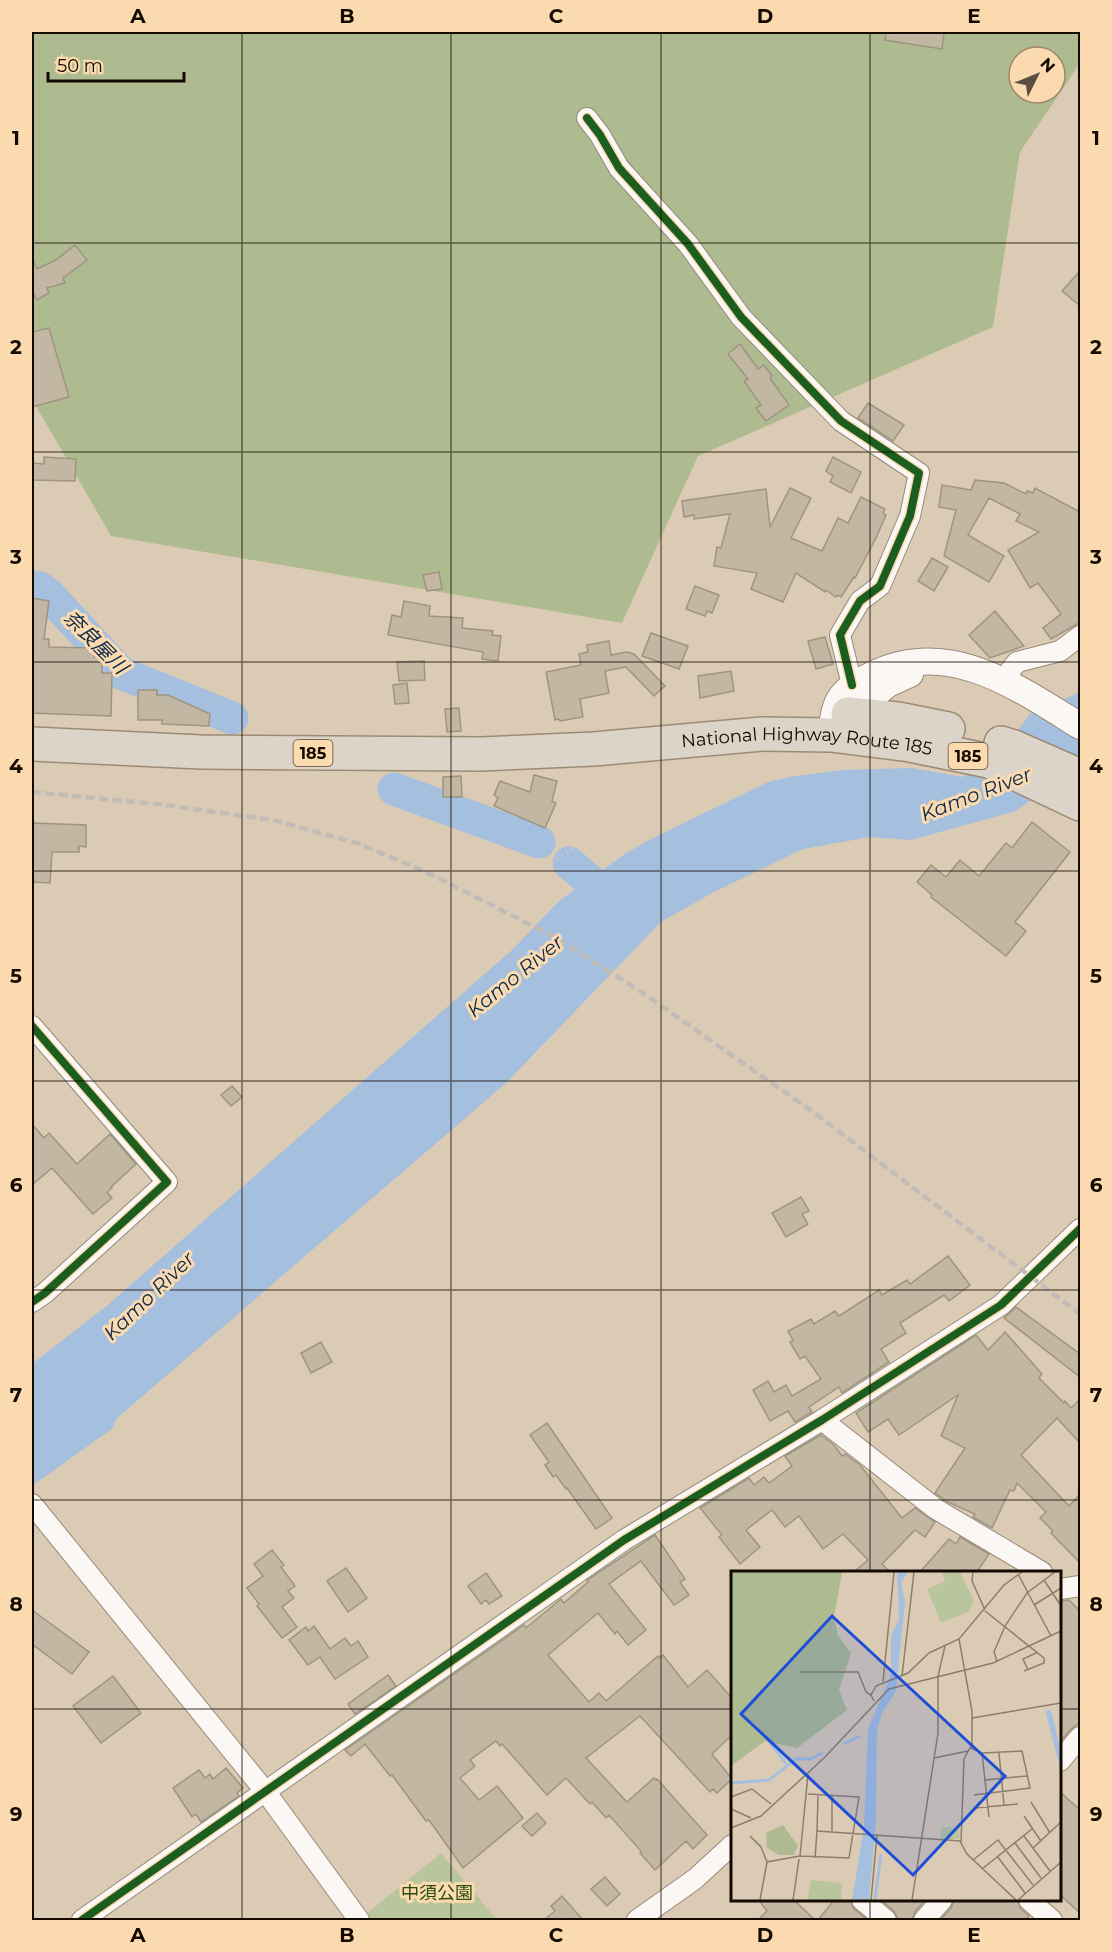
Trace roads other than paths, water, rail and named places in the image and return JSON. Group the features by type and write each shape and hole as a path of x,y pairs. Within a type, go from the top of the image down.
{"highway":[{"name":"National Highway Route 185","path":"594,749 762,717 898,719 1014,747 1077,792"},
{"name":"National Highway Route 185","path":"32,744 213,752 481,754 594,749 762,734 846,720 989,760 1077,792"}],"street":[{"path":"587,118 619,168 688,244 741,317 841,421 920,473 910,516 880,586 860,601 840,635 846,720"},
{"path":"1008,683 1017,662 1060,651 1080,636"},
{"path":"846,720 888,684 913,673 950,673 1008,683 1080,726"},
{"path":"32,1026 166,1182 45,1293 32,1302"},
{"path":"82,1920 624,1540 822,1420 1001,1305 1080,1228"},
{"path":"822,1420 936,1509 1040,1571"},
{"path":"34,1511 264,1791 359,1920"},
{"path":"1061,1759 1080,1737"},
{"path":"637,1920 694,1879 731,1846"},
{"path":"864,1901 886,1920"},
{"path":"924,1920 940,1901"},
{"path":"1031,1901 1052,1920"}],"water":[{"name":"Kamo River","path":"1080,692 1080,763 1016,811 911,840 870,837 803,849 712,893 661,922 506,1083 116,1419 113,1428 32,1486 32,1364 109,1304 513,949 559,901 625,854 651,839 768,782 794,776 844,770 912,768 963,777 1011,740 1030,714"}],"waterway":[{"name":"奈良屋川","path":"32,587 40,588 49,595 121,673 232,718"},
{"name":"奈良屋川","path":"394,789 539,842"},
{"name":"奈良屋川","path":"569,863 610,898"}],"railway":[{"path":"32,792 166,805 273,820 357,843 424,871 551,935 640,991 813,1112 1080,1314"}],"park label":[{"name":"中須公園","path":"437,1893"}]}
